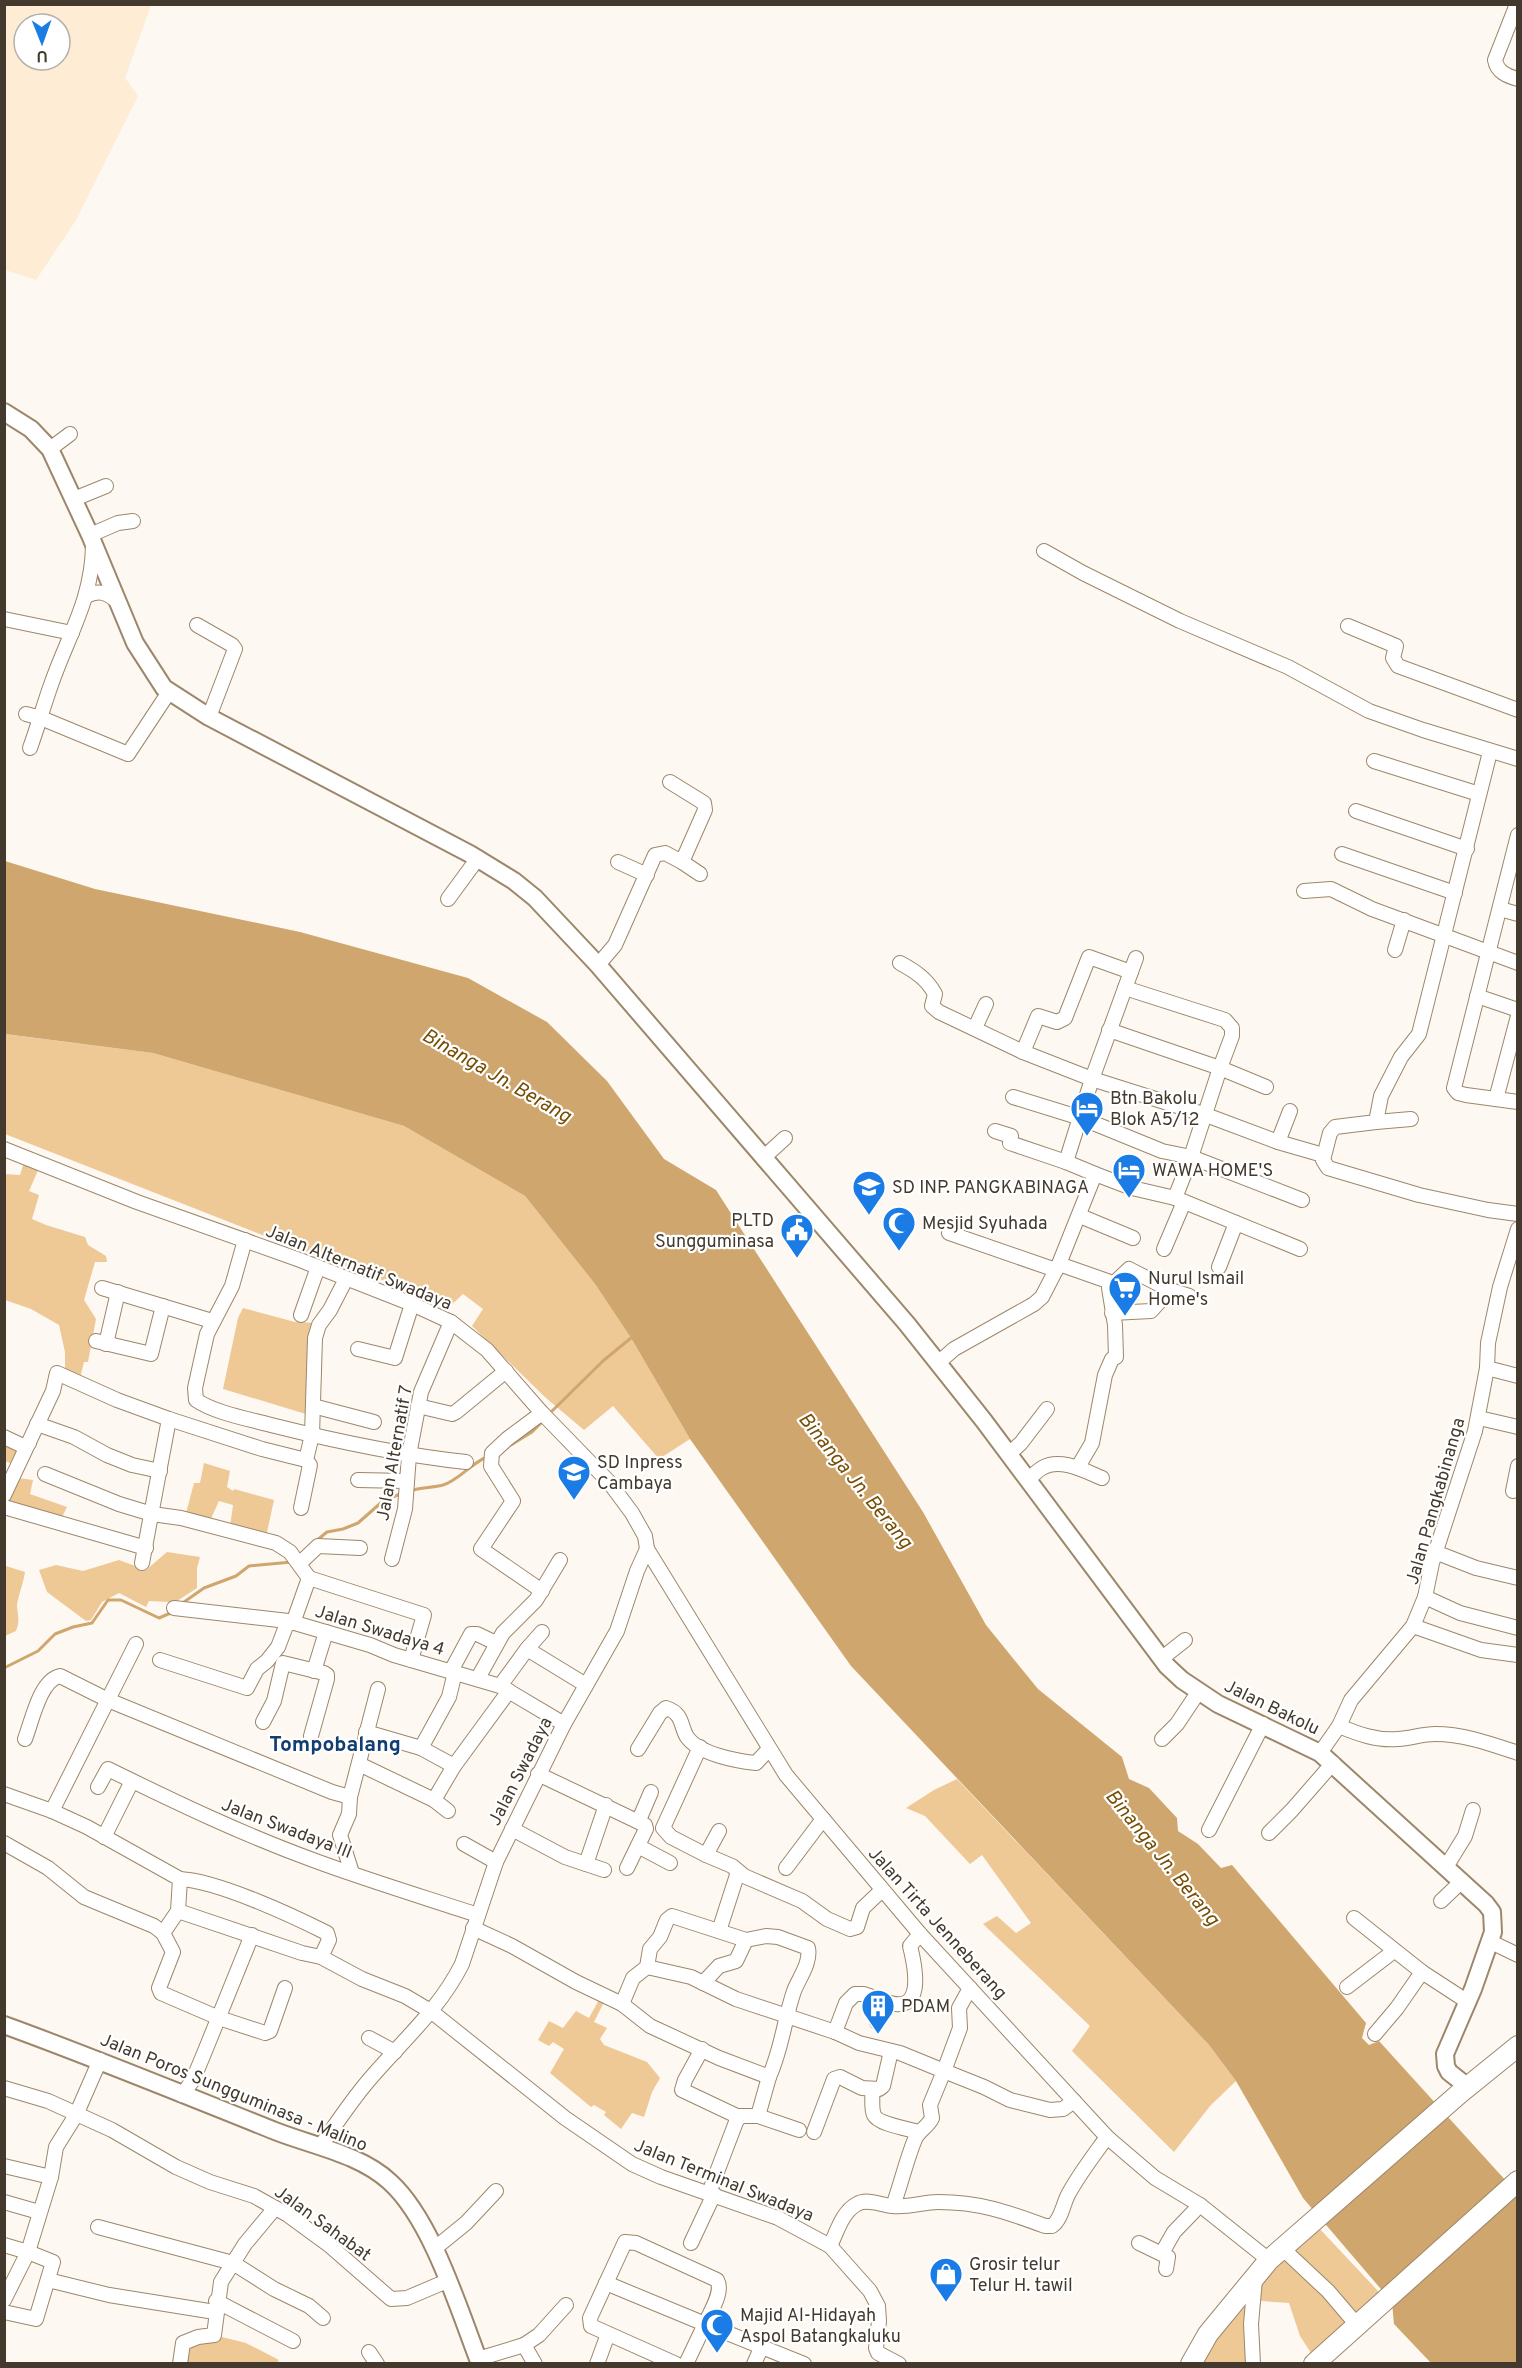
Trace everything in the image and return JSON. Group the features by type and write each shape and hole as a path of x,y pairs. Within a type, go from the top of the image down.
{"highway":[{"path":"1191,2364 1208,2334 1276,2254 1464,2090 1518,2046"},
{"path":"1314,2364 1518,2181"}],"main road":[{"name":"Jalan Bakolu","path":"4,412 58,442 135,643 157,680 169,692 208,717 478,858 527,890 602,961 872,1283 938,1364 1165,1656 1174,1673 1218,1704 1326,1752 1449,1863 1462,1881 1492,1912 1494,1944 1447,2046 1445,2061 1449,2072 1464,2090"},
{"name":"Jalan Poros Sungguminasa - Malino","path":"4,2025 100,2060 183,2095 367,2166 391,2183 423,2226 479,2361"}],"street":[{"path":"1517,4 1495,60 1497,68 1518,80"},
{"path":"78,497 106,486"},
{"path":"30,748 52,682 86,596 92,572 94,535 118,523 133,521"},
{"path":"1044,551 1180,621 1288,667 1369,711 1490,752 1518,759"},
{"path":"86,596 105,592 119,603"},
{"path":"4,619 72,633"},
{"path":"197,625 235,649 208,717"},
{"path":"1348,626 1396,646 1393,658 1398,666 1518,710"},
{"path":"26,714 41,717 128,754 169,692"},
{"path":"1376,1122 1381,1096 1401,1057 1419,1034 1490,752"},
{"path":"1374,762 1479,794"},
{"path":"670,782 704,802 705,807 682,862"},
{"path":"1356,811 1467,849"},
{"path":"1518,835 1454,1088 1458,1093 1518,1102"},
{"path":"602,961 623,930 655,855 661,852 700,874"},
{"path":"1342,854 1455,893"},
{"path":"448,899 478,858"},
{"path":"618,862 647,875"},
{"path":"1304,891 1331,889 1372,909 1518,963"},
{"path":"1500,909 1518,914"},
{"path":"1395,950 1404,920"},
{"path":"1023,1052 1038,1016 1057,1022 1065,1018 1089,957 1131,972"},
{"path":"1066,1162 1109,1030 1136,958"},
{"path":"900,963 919,974 931,987 935,994 932,1006 934,1008 1023,1052 1092,1080 1206,1115 1278,1142 1323,1155"},
{"path":"1125,988 1203,1012 1229,1023 1233,1036 1191,1157 1164,1249"},
{"path":"1477,996 1518,1010"},
{"path":"975,1028 986,1004"},
{"path":"1496,1099 1518,1016"},
{"path":"1109,1030 1220,1068 1266,1087"},
{"path":"1013,1097 1081,1118 1162,1151 1191,1157 1302,1200"},
{"path":"1278,1142 1290,1111"},
{"path":"1411,1119 1335,1127 1330,1133 1323,1160 1328,1168 1409,1193 1518,1214"},
{"path":"995,1131 1011,1136 1010,1143 1132,1188 1179,1200 1300,1249"},
{"path":"766,1155 785,1138"},
{"name":"Jalan Alternatif Swadaya","path":"4,1149 138,1202 318,1267 412,1304 451,1323 487,1350 542,1413 609,1482 645,1536 647,1549"},
{"path":"938,1364 954,1348 1034,1304 1047,1290 1080,1216 1095,1174"},
{"path":"1080,1216 1133,1238"},
{"path":"1219,1267 1236,1223"},
{"name":"Jalan Pangkabinanga","path":"1269,1833 1292,1810 1326,1752 1351,1700 1413,1626 1425,1597 1435,1552 1479,1418 1487,1368 1488,1343 1500,1287 1518,1229"},
{"path":"949,1233 1113,1283"},
{"path":"245,1240 232,1286 212,1321 202,1350 195,1388 196,1400 249,1419 312,1435 409,1455 466,1462"},
{"path":"301,1315 318,1267"},
{"path":"1078,1467 1092,1443 1105,1375 1112,1359 1116,1356 1109,1288 1129,1269 1170,1290 1189,1296"},
{"path":"306,1460 312,1435 313,1357 317,1329 346,1279"},
{"path":"102,1288 212,1321"},
{"path":"1112,1312 1151,1311 1170,1290"},
{"path":"118,1292 101,1343 151,1354 163,1306"},
{"path":"358,1349 395,1358 412,1304"},
{"name":"Jalan Alternatif 7","path":"392,1558 405,1509 409,1455 418,1406 427,1376 451,1323"},
{"path":"1487,1368 1518,1376"},
{"path":"418,1406 452,1414 506,1371"},
{"path":"4,1495 38,1424 57,1373 117,1400 169,1419 262,1449 306,1460 310,1465 310,1471 301,1508"},
{"path":"313,1406 374,1422"},
{"path":"1008,1454 1021,1443 1047,1409"},
{"path":"542,1413 492,1453 491,1466 513,1501 482,1549 542,1591"},
{"path":"1479,1418 1518,1427"},
{"path":"142,1563 169,1419"},
{"path":"38,1424 74,1437 107,1455 132,1465 160,1471"},
{"path":"4,1437 23,1446 29,1443"},
{"path":"1028,1480 1047,1466 1055,1464 1078,1467 1102,1478"},
{"path":"1513,1491 1518,1466"},
{"path":"45,1474 119,1504 276,1543 287,1549 299,1564 302,1572 309,1578 423,1615 411,1660"},
{"path":"358,1480 407,1481"},
{"path":"4,1507 146,1548"},
{"path":"299,1564 318,1546 360,1548"},
{"name":"Jalan Swadaya","path":"320,2148 350,2103 432,2012 462,1964 496,1862 564,1724 617,1631 631,1586 647,1549"},
{"name":"Jalan Tirta Jenneberang","path":"647,1549 769,1749 795,1787 920,1934 1107,2137 1155,2178 1276,2254 1328,2291 1357,2325"},
{"path":"1435,1552 1476,1568 1518,1578"},
{"path":"478,1678 496,1642 509,1625 536,1600 560,1560"},
{"path":"160,1660 245,1689 248,1688 256,1669 278,1647 309,1578"},
{"path":"1425,1597 1460,1613 1518,1628"},
{"name":"Jalan Swadaya 4","path":"174,1608 290,1622 370,1645 411,1660 478,1678 505,1688 564,1724"},
{"path":"1413,1626 1481,1650 1518,1655"},
{"path":"314,1671 326,1632"},
{"path":"434,1800 527,1649 542,1632"},
{"path":"421,1748 449,1697 453,1671 471,1634 477,1634 496,1642"},
{"path":"1165,1656 1185,1640"},
{"path":"52,1810 136,1644"},
{"path":"527,1649 586,1685"},
{"path":"263,1722 274,1701 283,1663 314,1671 328,1677 311,1736"},
{"path":"25,1739 44,1687 53,1677 60,1676 108,1700 332,1792 350,1797"},
{"path":"352,1873 340,1832 349,1814 350,1797 378,1689"},
{"path":"1162,1739 1177,1724 1199,1691"},
{"path":"638,1749 660,1713 666,1708 681,1720 686,1736 700,1747 730,1760 756,1763 769,1749"},
{"path":"1209,1830 1263,1724"},
{"path":"1339,1726 1359,1735 1383,1739 1435,1734 1455,1736 1483,1741 1518,1753"},
{"path":"366,1732 421,1748 454,1766"},
{"path":"700,1747 663,1828 671,1837 732,1866 738,1872 802,1901 827,1919 849,1929 857,1927 863,1908 882,1890"},
{"path":"359,1764 434,1800 448,1811"},
{"name":"Jalan Swadaya III","path":"98,1787 108,1769 225,1824 475,1922 576,1982 622,2004 650,2026 769,2077"},
{"path":"538,1774 639,1820 645,1825 646,1829 627,1868"},
{"path":"104,1837 132,1781"},
{"path":"639,1820 651,1792"},
{"path":"4,1794 52,1810 180,1879 193,1880 225,1890 327,1933 329,1940 321,1957"},
{"path":"586,1864 606,1805"},
{"path":"1449,1863 1465,1836 1473,1810"},
{"path":"786,1868 823,1819"},
{"path":"512,1829 565,1857 604,1870"},
{"path":"706,1855 719,1831"},
{"path":"4,1843 48,1868 84,1897 154,1926 163,1933 173,1952 159,1988 161,1993 219,2019 251,2030 267,2032 285,1989"},
{"path":"464,1844 496,1862"},
{"path":"638,1846 670,1863"},
{"path":"719,1931 738,1872"},
{"path":"163,1933 178,1911 180,1879"},
{"path":"1441,1901 1462,1881"},
{"name":"Jalan Terminal Swadaya","path":"178,1911 302,1953 321,1957 362,1979 405,1996 432,2012 523,2086 616,2155 661,2177 778,2218 830,2246 870,2291 878,2306 876,2348 878,2353 898,2364"},
{"path":"622,2004 633,1978 647,1968 650,1948 660,1937 667,1920 672,1916 746,1940 766,1936 778,1937 809,1949 804,1970 795,1989 781,2048 769,2077 758,2116"},
{"path":"1354,1918 1422,1972 1468,2002"},
{"path":"835,2032 850,1997 855,1994 864,1994 902,2005 907,2003 914,1994 915,1964 910,1946 920,1934"},
{"path":"183,2095 193,2080 252,1935"},
{"path":"703,1983 719,1966 736,1961 746,1940"},
{"path":"1494,1944 1518,1955"},
{"path":"1347,1987 1394,1951"},
{"path":"647,1968 691,1977 723,1994 788,2018 835,2032 859,2043 891,2051 984,2087 1010,2100 1050,2110 1063,2109 1074,2101"},
{"path":"1375,2034 1397,2008 1422,1972"},
{"path":"893,2206 901,2186 906,2161 919,2132 932,2118 930,2105 960,2028 959,2007 970,1988"},
{"path":"877,2022 884,2001"},
{"path":"369,2038 395,2052"},
{"path":"702,2049 682,2090 739,2117 758,2116 799,2130"},
{"path":"814,2132 834,2079 837,2077 872,2090 879,2089 883,2086 891,2051"},
{"path":"4,2300 28,2252 51,2176 56,2147 76,2115 100,2060"},
{"name":"Jalan Sahabat","path":"4,2088 48,2101 111,2130 176,2167 210,2182 254,2196 329,2245 391,2299 401,2300 447,2281"},
{"path":"872,2090 873,2112 876,2117 893,2125 919,2132"},
{"path":"691,2243 739,2117"},
{"path":"830,2246 844,2217 860,2202 893,2206 920,2203 971,2203 1052,2226 1059,2218 1068,2194 1085,2166 1107,2137"},
{"path":"4,2166 51,2176"},
{"path":"434,2249 466,2223 496,2191"},
{"path":"4,2202 39,2212"},
{"path":"1162,2253 1174,2232 1200,2205"},
{"path":"180,2364 183,2343 198,2337 213,2335 220,2282 258,2227 275,2208"},
{"path":"98,2227 233,2263 274,2289 309,2306 323,2318"},
{"path":"676,2364 591,2326 589,2322 625,2242 636,2243 717,2280 720,2286 686,2364"},
{"path":"1139,2243 1162,2253 1169,2259 1166,2269"},
{"path":"4,2245 53,2262 36,2319 4,2312"},
{"path":"1253,2364 1251,2324 1255,2277"},
{"path":"48,2280 109,2295 216,2307 293,2341"},
{"path":"606,2283 804,2364"},
{"path":"479,2361 524,2345 539,2335 566,2305"},
{"path":"597,2364 608,2334"},
{"path":"524,2345 535,2364"},
{"path":"754,2364 762,2346"}],"shaded area":[{"path":"4,5 151,5 125,78 138,96 76,220 36,280 5,270"},
{"path":"4,1034 153,1053 404,1126 525,1196 595,1284 631,1338 690,1439 659,1459 613,1406 584,1430 546,1398 472,1326 483,1309 463,1294 448,1308 375,1277 5,1134"},
{"path":"25,1159 39,1168 29,1191 39,1195 32,1219 85,1237 88,1245 106,1256 107,1262 95,1262 84,1300 96,1319 88,1362 84,1362 80,1378 65,1370 65,1352 59,1325 31,1309 5,1300 4,1174 20,1175"},
{"path":"243,1308 295,1322 317,1323 309,1415 223,1389 238,1318"},
{"path":"4,1439 28,1450 17,1466 5,1461"},
{"path":"204,1463 230,1471 227,1487 233,1491 234,1489 274,1500 266,1537 230,1527 233,1505 219,1501 209,1523 185,1517 194,1483 200,1483"},
{"path":"18,1478 33,1480 30,1494 67,1507 58,1525 5,1508 4,1497"},
{"path":"167,1552 200,1557 197,1568 197,1588 171,1605 169,1602 149,1601 146,1607 119,1593 102,1602 91,1620 86,1621 47,1592 39,1570 56,1565 83,1571 119,1560 146,1570"},
{"path":"4,1567 25,1572 17,1603 17,1628 16,1631 5,1636"},
{"path":"957,1779 1209,2045 1236,2081 1210,2106 1174,2152 1072,2051 1090,2026 983,1924 997,1916 1016,1933 1031,1923 982,1855 970,1864 925,1816 906,1808 934,1790"},
{"path":"600,1998 605,2000 594,2022 607,2028 600,2039 604,2045 647,2062 660,2078 652,2092 644,2117 632,2113 621,2129 604,2115 606,2112 594,2105 591,2107 550,2073 564,2049 553,2042 549,2046 538,2040 549,2021 563,2028 576,2011 589,2018"},
{"path":"1317,2226 1379,2292 1311,2353 1300,2336 1289,2303 1261,2301 1260,2281"},
{"path":"1245,2306 1248,2310 1249,2363 1200,2364 1213,2344"},
{"path":"218,2336 246,2343 279,2360 276,2364 183,2364 185,2347"}],"water":[{"name":"Binanga Jn. Berang","path":"5,861 95,889 300,932 468,978 547,1022 607,1081 664,1159 716,1190 923,1512 986,1625 1038,1689 1122,1757 1129,1779 1149,1788 1177,1818 1178,1831 1198,1844 1221,1868 1232,1865 1366,2023 1362,2038 1369,2045 1379,2041 1517,2193 1517,2363 1431,2363 1394,2324 1392,2302 1303,2198 1236,2081 1209,2045 851,1666 690,1439 631,1338 595,1284 525,1196 404,1126 153,1053 5,1034"}],"waterway":[{"path":"548,1415 604,1360 631,1338"},
{"path":"506,1448 532,1432 544,1420"},
{"path":"410,1491 449,1483 487,1457"},
{"path":"316,1541 327,1532 358,1523 383,1501 400,1494"},
{"path":"184,1602 204,1588 236,1576 249,1566 292,1562"},
{"path":"4,1668 38,1651 55,1634 92,1623 108,1600 121,1600 159,1618 173,1612"}],"place":[{"name":"Btn Bakolu Blok A5/12","path":"1087,1137"},
{"name":"WAWA HOME'S","path":"1129,1199"},
{"name":"SD INP. PANGKABINAGA","path":"869,1216"},
{"name":"Mesjid Syuhada","path":"899,1252"},
{"name":"PLTD Sungguminasa","path":"797,1259"},
{"name":"Nurul Ismail Home's","path":"1125,1317"},
{"name":"SD Inpress Cambaya","path":"574,1501"},
{"name":"PDAM","path":"878,2035"},
{"name":"Grosir telur Telur H. tawil","path":"946,2303"},
{"name":"Majid Al-Hidayah Aspol Batangkaluku","path":"717,2354"}],"district":[{"name":"Tompobalang","path":"335,1744"}]}
